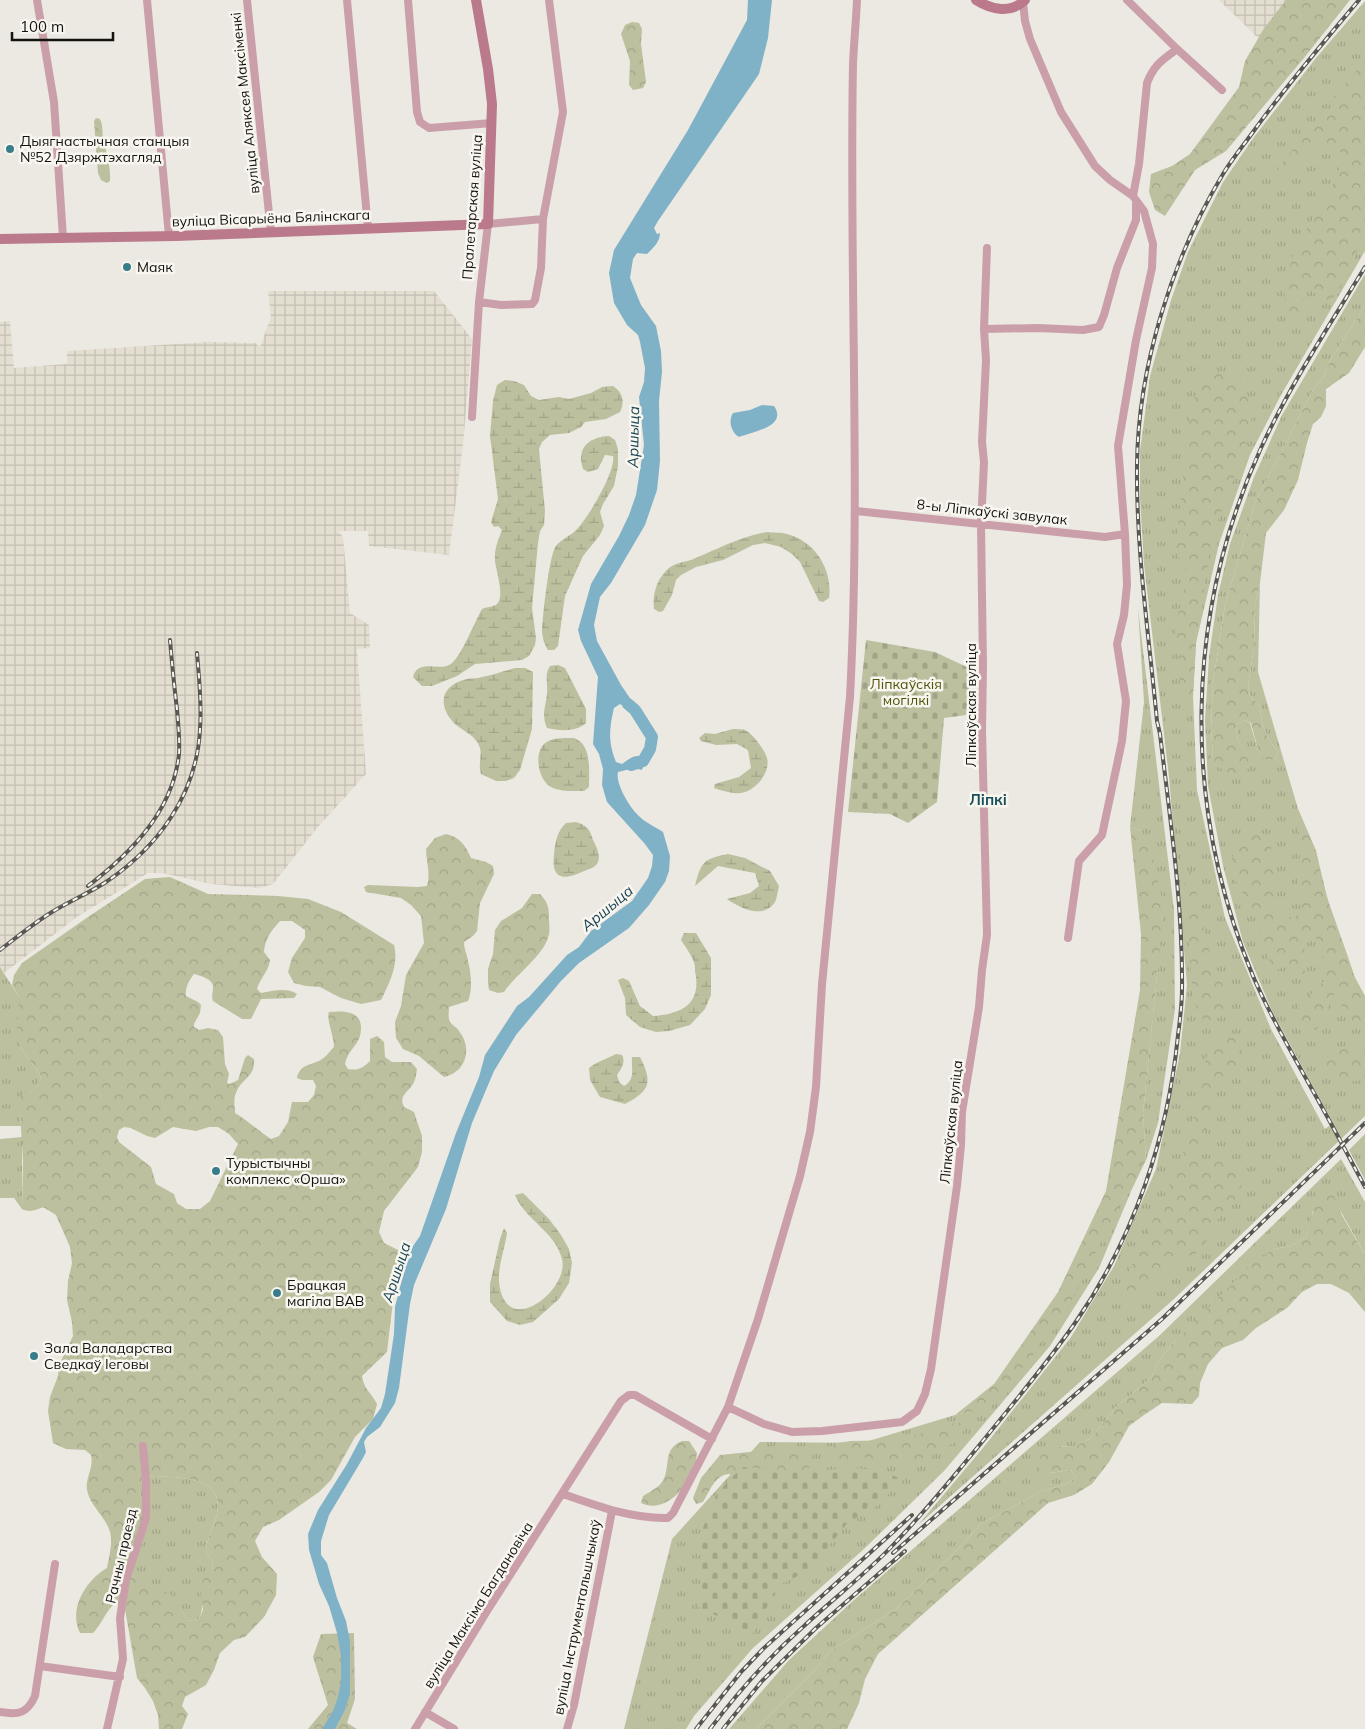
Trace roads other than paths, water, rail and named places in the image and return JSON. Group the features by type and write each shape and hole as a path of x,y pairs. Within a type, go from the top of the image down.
{"street":[{"path":"37,0 54,102 63,238"},
{"path":"147,0 169,236"},
{"name":"вуліца Аляксея Максіменкі","path":"247,0 271,233"},
{"path":"348,0 368,228"},
{"path":"408,0 417,112 420,122 429,128 492,123"},
{"name":"Пралетарская вуліца","path":"472,417 479,302 488,224 492,123 488,69 476,0"},
{"path":"479,302 501,305 532,304 534,300 541,268 543,218 563,112 549,0"},
{"path":"563,1494 612,1511 659,1518 668,1518 673,1513 728,1407 758,1318 800,1176 812,1118 816,1087 822,984 850,698 856,511 853,62 857,0"},
{"path":"976,0 999,10 1012,8 1024,1 1025,21 1030,39 1061,112 1095,166 1134,199 1144,211 1153,244 1152,268 1136,340 1118,446 1125,534 1126,586 1124,615 1117,644 1126,701 1122,741 1102,835 1079,861 1068,938"},
{"path":"1127,0 1222,90"},
{"path":"984,329 1038,328 1083,330 1099,327 1117,268 1136,220 1134,199 1147,82 1152,71 1160,62 1177,49"},
{"name":"вуліца Вісарыёна Бялінскага","path":"0,240 271,233 488,224 543,218"},
{"name":"Ліпкаўская вуліца","path":"728,1407 764,1424 792,1432 822,1431 902,1422 917,1411 925,1394 931,1369 957,1186 962,1145 962,1112 979,1007 987,936 983,812 981,524 986,360 984,329 986,248"},
{"name":"8-ы Ліпкаўскі завулак","path":"856,511 1105,537 1125,534"},
{"name":"вуліца Максіма Багдановіча","path":"415,1729 487,1611 621,1401 629,1395 635,1394 712,1439"},
{"name":"Рачны праезд","path":"107,1729 123,1659 120,1618 126,1580 146,1518 146,1481 143,1446"},
{"name":"вуліца Інструментальшчыкаў","path":"567,1729 574,1705 612,1511"},
{"path":"0,1712 11,1714 22,1712 30,1707 35,1696 55,1564"},
{"path":"40,1666 120,1677"},
{"path":"425,1712 454,1729"}],"water":[{"path":"748,0 772,0 768,38 759,74 658,221 654,228 657,234 660,233 656,245 647,254 637,253 633,259 630,278 641,305 656,326 661,351 662,372 659,401 660,461 657,490 645,525 611,583 600,597 594,625 597,641 640,715 637,716 620,704 614,708 610,735 616,762 622,764 636,756 645,759 642,770 634,768 618,772 619,783 624,796 636,814 663,832 670,856 669,871 665,882 649,905 629,928 579,963 561,981 516,1035 494,1071 472,1123 446,1209 414,1285 399,1388 395,1403 380,1427 367,1437 364,1442 366,1452 329,1515 321,1541 321,1555 327,1563 346,1621 350,1641 350,1694 345,1710 335,1729 322,1729 333,1711 338,1697 341,1681 341,1656 329,1606 319,1584 309,1550 308,1534 318,1510 347,1464 366,1428 381,1408 385,1394 394,1334 395,1307 401,1283 402,1265 420,1236 456,1133 479,1077 485,1055 517,1006 529,997 567,955 579,947 591,931 632,901 648,878 652,866 653,855 607,802 602,785 603,769 599,754 593,744 598,677 581,641 578,630 591,584 629,515 636,495 644,445 639,397 644,382 645,368 640,342 638,335 627,325 614,303 609,273 614,250 688,130 747,20"},
{"path":"762,405 774,406 777,413 773,423 752,433 739,437 736,435 731,423 733,413 750,410"}],"waterway":[{"path":"628,704 635,710 652,737 650,749 643,761 631,765"}],"railway":[{"path":"710,1729 766,1662 884,1555 950,1481 1031,1381 1067,1335 1096,1290 1115,1256 1145,1185 1157,1149 1173,1073 1182,1000 1182,957 1175,861 1157,721 1139,529 1137,465 1144,390 1161,314 1174,277 1188,241 1226,168 1305,65 1359,0"},
{"path":"1365,267 1284,401 1261,448 1236,512 1217,578 1206,644 1202,711 1204,778 1213,845 1230,911 1253,976 1267,1006 1365,1187"},
{"path":"88,886 120,859 147,829 159,812 175,775 179,754 179,737 170,640"},
{"path":"0,950 45,916 100,886 125,868 158,835 171,817 183,797 197,753 201,710 197,653"},
{"path":"893,1553 1162,1319 1365,1123"},
{"path":"696,1729 741,1672 764,1648 912,1515"},
{"path":"723,1729 762,1681 816,1628 905,1551"}],"place":[{"name":"Дыягнастычная станцыя №52 Дзяржтэхагляд","path":"10,149"},
{"name":"Маяк","path":"127,267"},
{"name":"Турыстычны комплекс «Орша»","path":"216,1171"},
{"name":"Брацкая магіла ВАВ","path":"277,1293"},
{"name":"Зала Валадарства Сведкаў Іеговы","path":"34,1356"}],"district":[{"name":"Ліпкі","path":"988,799"}],"water label":[{"name":"Аршыца","path":"633,437"},
{"name":"Аршыца","path":"607,908"},
{"name":"Аршыца","path":"396,1272"}],"park label":[{"name":"Ліпкаўскія могілкі","path":"906,692"}]}
